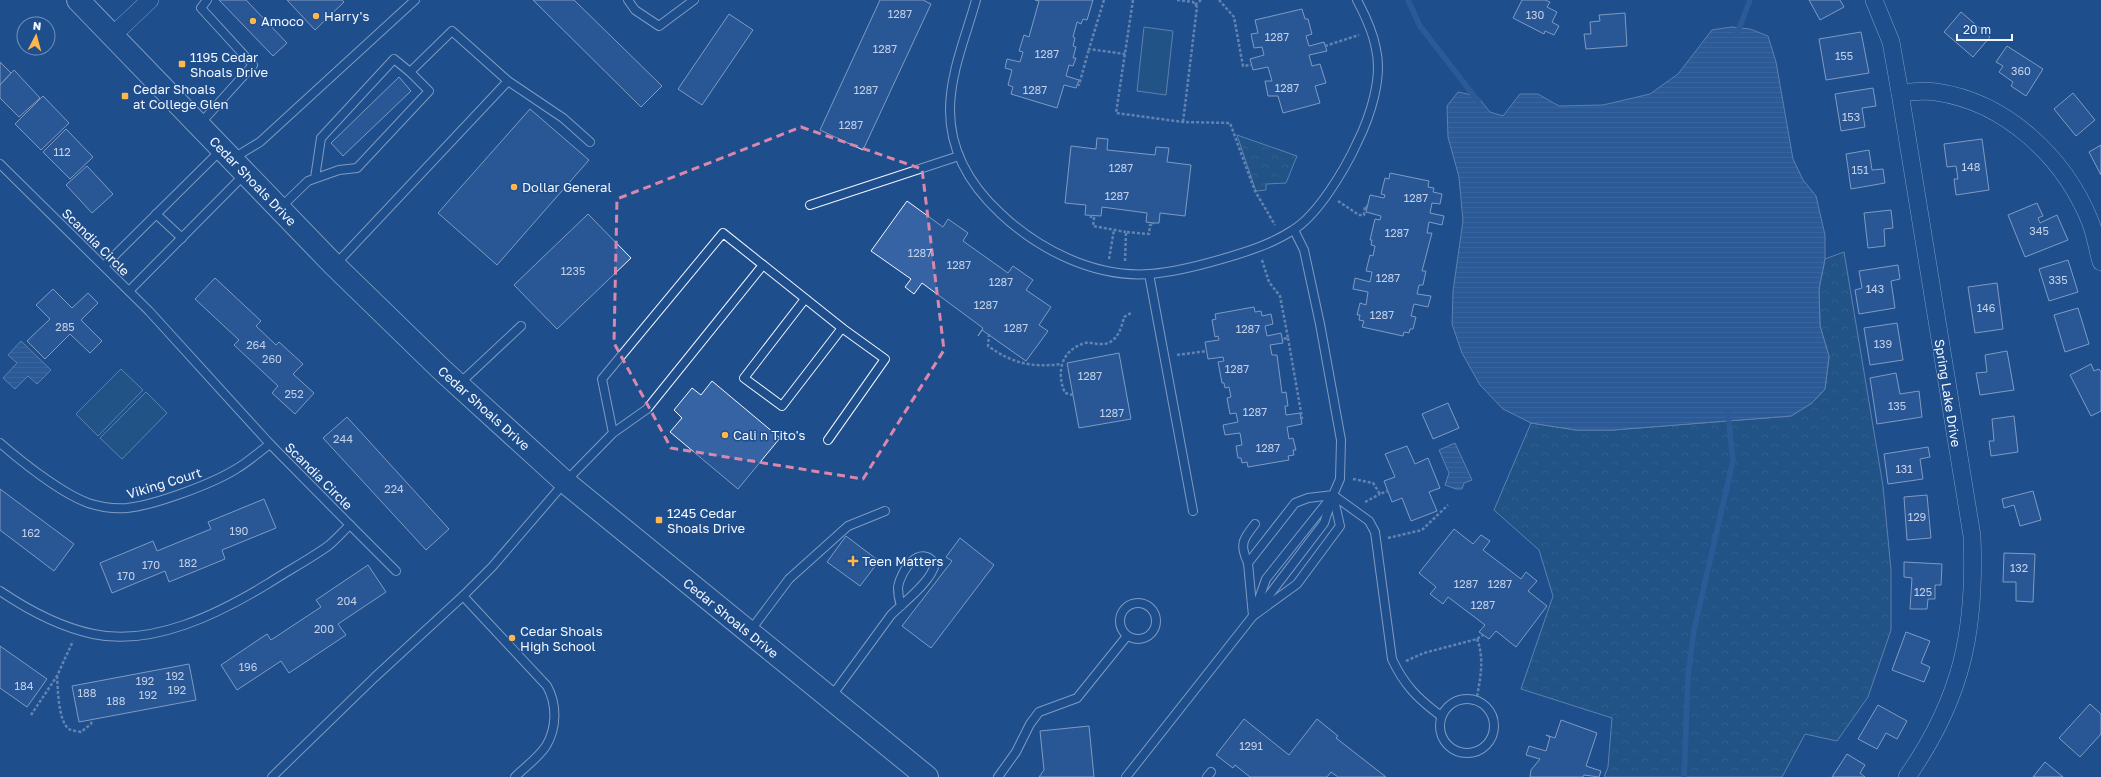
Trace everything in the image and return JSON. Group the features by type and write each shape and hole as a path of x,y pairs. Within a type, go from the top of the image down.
{"street":[{"name":"Cedar Shoals Drive","path":"78,0 334,265 458,385 565,482 829,699 927,777"},
{"path":"112,36 150,0"},
{"name":"Spring Lake Drive","path":"1874,0 1891,42 1972,536 1972,603 1967,647 1957,682 1943,714 1907,777"},
{"path":"1900,93 1935,92 1952,95 2000,114 2022,129 2060,169 2074,190 2090,221 2101,262"}],"lane":[{"path":"198,125 253,65 201,8 207,0"},
{"path":"104,266 156,214 260,142 415,0"},
{"path":"628,0 635,10 659,26 694,0"},
{"path":"976,0 953,79 950,111 953,136 959,156 969,177 989,203 1010,223 1046,248 1098,270 1149,274 1192,268 1249,251 1294,230 1319,205 1346,167 1365,126 1376,86 1377,50 1366,19 1357,0"},
{"path":"410,72 452,31 508,81 563,118 590,142"},
{"path":"279,208 308,181 339,170 357,168 429,92 410,72 394,59 321,138 315,178"},
{"path":"334,265 508,81"},
{"path":"810,205 959,156"},
{"path":"129,291 182,238 233,161"},
{"name":"Scandia Circle","path":"0,164 129,291 270,444 350,525 329,545 234,605 215,614 158,633 116,637 94,634 78,629 21,605 0,591"},
{"path":"156,214 182,238"},
{"path":"1126,777 1324,523 1340,479 1341,440 1320,324 1304,250 1294,230"},
{"path":"613,433 602,379 723,233 842,328 886,359 828,440"},
{"path":"272,777 492,567 565,482 613,433 647,409 763,265"},
{"path":"1149,274 1193,511"},
{"path":"805,299 744,378 782,406 842,328"},
{"path":"458,385 521,326"},
{"name":"Viking Court","path":"0,443 36,472 87,502 105,507 126,508 156,501 204,485 236,470 270,444"},
{"path":"1253,616 1266,579 1333,495"},
{"path":"1253,616 1297,584 1340,526 1333,495"},
{"path":"1248,563 1295,502 1308,498 1333,495 1369,521 1375,532 1392,659 1400,676 1412,692 1441,716"},
{"path":"749,633 789,579 848,526 885,511"},
{"path":"1253,616 1248,563 1242,551 1244,538 1255,524"},
{"path":"350,525 396,571"},
{"path":"829,699 891,615 901,606 933,572 935,564 927,557 921,556 912,560 901,578 898,587 901,606"},
{"path":"463,596 547,686 553,697 555,712 552,730 546,745 515,777"},
{"path":"1136,603 1148,606 1155,615 1155,627 1152,632 1142,639 1127,636 1119,624 1121,612 1125,607 1136,603"},
{"path":"998,777 1016,752 1030,724 1039,712 1077,698 1127,636"},
{"path":"1464,699 1476,701 1488,709 1494,723 1491,738 1481,749 1472,752 1461,752 1447,745 1442,737 1439,726 1441,716 1451,703 1464,699"}],"path":[{"path":"1077,84 1079,85 1104,0"},
{"path":"1133,0 1116,114 1183,122 1230,123 1254,191 1274,223"},
{"path":"1177,0 1193,2 1197,7 1183,122"},
{"path":"1195,5 1201,0"},
{"path":"1219,0 1234,17 1243,66 1251,65"},
{"path":"1325,46 1347,38"},
{"path":"1089,49 1125,54"},
{"path":"1327,194 1359,215 1364,215 1365,206 1368,207"},
{"path":"1091,215 1091,218 1094,218 1093,226 1126,232 1149,234 1150,225 1153,225 1153,222"},
{"path":"1106,271 1114,230"},
{"path":"1125,248 1126,232"},
{"path":"1265,266 1269,282 1280,296 1302,418 1300,418"},
{"path":"1073,395 1064,393 1062,386 1061,364 1070,352 1086,342 1101,344 1110,342 1121,330 1124,317 1131,313"},
{"path":"989,334 988,346 1010,360 1047,366 1061,364"},
{"path":"1282,338 1288,338"},
{"path":"1190,353 1207,350"},
{"path":"1367,481 1373,483 1380,494 1388,491"},
{"path":"1404,536 1422,530 1448,505"},
{"path":"31,715 57,676 78,629"},
{"path":"1395,665 1424,653 1477,639 1483,635"},
{"path":"1476,701 1482,671 1480,646 1477,639"},
{"path":"57,676 62,719 65,726 70,730 81,732 91,724 92,720"}],"highlighted area":[{"path":"801,127 922,169 944,350 863,479 671,448 614,343 617,199"}],"green space":[{"path":"1144,27 1173,31 1166,95 1137,91"},
{"path":"1237,135 1297,156 1286,183 1266,184 1266,190 1256,191"},
{"path":"1844,252 1883,486 1891,570 1891,630 1868,697 1837,741 1805,734 1782,777 1604,777 1608,767 1612,718 1521,689 1553,596 1539,550 1494,510 1531,423 1576,430 1613,430 1791,416 1812,403 1825,389 1829,357 1820,326 1819,289 1825,259"},
{"path":"121,369 143,390 98,436 76,414"},
{"path":"146,392 167,413 122,459 100,438"}],"shaded area":[{"path":"1731,27 1750,29 1768,36 1776,62 1793,159 1803,180 1816,196 1825,235 1825,259 1819,289 1820,326 1829,356 1825,389 1812,403 1791,416 1613,430 1576,430 1531,423 1503,409 1480,385 1462,353 1452,324 1453,291 1463,221 1459,177 1448,137 1447,106 1458,92 1477,96 1490,112 1503,116 1520,94 1538,94 1559,106 1603,105 1650,94 1678,74 1712,30"},
{"path":"21,341 51,370 37,384 28,376 15,389 3,378 17,363 8,355"},
{"path":"1455,443 1472,480 1464,483 1462,489 1456,489 1445,485 1449,473 1439,450"}],"building":[{"name":"Amoco","path":"219,0 246,0 287,43 273,56"},
{"name":"Harry's","path":"287,0 342,0 344,2 315,30"},
{"path":"533,0 574,0 662,86 641,107"},
{"path":"880,0 923,0 931,4 863,150 820,130"},
{"path":"1035,0 1093,0 1087,20 1083,19 1081,24 1077,22 1073,37 1075,38 1073,46 1076,47 1073,58 1076,58 1073,66 1069,65 1066,76 1079,80 1076,88 1064,85 1057,108 1011,94 1013,87 1008,85 1012,70 1005,68 1007,59 1020,62 1023,52 1019,51 1024,35 1029,37 1039,1"},
{"path":"1522,0 1545,0 1550,2 1547,7 1557,12 1552,22 1559,26 1554,35 1545,31 1544,34 1513,18"},
{"path":"1809,0 1840,0 1844,7 1820,20"},
{"path":"1302,9 1305,19 1308,19 1312,34 1306,36 1309,46 1324,42 1327,51 1309,55 1312,66 1320,64 1326,83 1315,86 1320,103 1283,113 1278,96 1268,96 1265,81 1272,81 1268,67 1253,70 1250,59 1264,55 1262,47 1254,48 1251,34 1258,33 1255,20"},
{"path":"1961,12 1990,37 1973,57 1944,32"},
{"path":"1625,13 1627,46 1586,49 1584,34 1591,34 1590,22 1600,21 1599,15"},
{"path":"729,14 753,30 702,105 678,89"},
{"path":"1861,32 1869,73 1826,80 1819,39"},
{"path":"2007,46 2043,69 2026,96 2011,86 2013,82 1999,72 2003,66 1996,62"},
{"path":"0,62 11,73 0,85"},
{"path":"14,70 40,98 19,117 0,98 0,85"},
{"path":"399,77 411,91 343,156 331,143"},
{"path":"1873,88 1876,106 1862,108 1865,127 1841,131 1835,94"},
{"path":"2073,93 2095,120 2076,136 2054,109"},
{"path":"43,96 69,123 41,150 15,124"},
{"name":"Dollar General","path":"530,109 589,160 497,265 438,213"},
{"path":"66,129 93,157 70,179 43,152"},
{"path":"1097,138 1108,139 1107,150 1155,155 1156,147 1169,148 1167,162 1191,165 1185,216 1160,213 1159,223 1153,223 1146,222 1147,213 1102,207 1101,216 1085,215 1086,205 1065,203 1071,146 1096,149"},
{"path":"1982,139 1989,190 1956,195 1954,179 1958,179 1956,166 1947,167 1944,144"},
{"path":"2101,145 2101,175 2089,152"},
{"path":"1869,150 1872,170 1883,169 1885,183 1851,189 1846,154"},
{"path":"87,166 113,194 92,213 66,185"},
{"path":"1390,173 1429,181 1428,187 1434,188 1433,192 1442,194 1440,204 1432,203 1430,213 1444,216 1442,225 1429,222 1427,233 1432,233 1422,271 1426,271 1423,285 1419,285 1417,294 1431,296 1428,307 1414,304 1411,316 1416,317 1413,329 1410,329 1409,333 1404,332 1403,336 1362,327 1364,321 1359,320 1360,315 1357,315 1360,303 1366,305 1368,292 1353,289 1355,278 1370,282 1372,272 1366,271 1370,255 1373,256 1375,246 1371,245 1372,240 1370,240 1375,219 1380,220 1381,216 1366,212 1370,195 1384,198 1385,195 1381,194 1385,178 1389,179"},
{"path":"907,201 943,227 948,219 968,233 963,241 1008,273 1013,266 1033,280 1026,290 1051,307 1039,325 1048,331 1026,361 982,330 978,336 983,328 922,283 914,294 905,287 911,279 871,251"},
{"path":"2037,203 2043,216 2038,218 2040,223 2057,215 2068,240 2025,257 2008,215"},
{"path":"1891,210 1893,228 1884,229 1885,246 1868,248 1864,213"},
{"path":"588,214 631,258 557,329 514,285"},
{"path":"2068,260 2078,292 2049,301 2039,269"},
{"path":"1898,265 1900,279 1891,281 1895,308 1859,314 1855,290 1862,288 1859,271"},
{"path":"215,278 261,321 256,326 276,345 279,342 303,364 293,374 314,393 295,414 272,393 278,386 234,345 239,340 195,299"},
{"path":"1997,283 2003,329 1975,333 1968,287"},
{"path":"53,289 72,308 88,293 98,303 81,320 102,341 90,353 70,334 45,359 27,341 50,319 36,305"},
{"path":"1254,307 1255,312 1261,311 1262,316 1271,314 1273,324 1265,326 1267,336 1281,333 1283,343 1270,345 1272,355 1277,355 1282,393 1286,392 1288,406 1285,406 1286,415 1300,413 1302,424 1287,427 1289,439 1293,438 1296,450 1293,450 1294,455 1288,456 1289,460 1248,467 1247,462 1242,463 1241,458 1238,458 1236,446 1242,445 1240,433 1225,435 1223,425 1238,422 1236,413 1230,414 1227,398 1231,397 1229,387 1225,388 1224,383 1222,383 1218,362 1224,361 1223,357 1208,359 1205,342 1219,340 1218,336 1215,337 1212,320 1216,319 1215,314"},
{"path":"2078,308 2089,344 2065,352 2054,315"},
{"path":"1897,323 1903,360 1870,365 1864,328"},
{"path":"2007,351 2014,390 1980,395 1976,373 1987,372 1985,355"},
{"path":"1119,353 1131,419 1079,428 1067,363"},
{"path":"2091,364 2094,371 2099,369 2101,372 2101,411 2091,416 2070,375"},
{"path":"1896,373 1900,394 1919,391 1922,417 1877,424 1870,378"},
{"name":"Cali n Tito's","path":"712,381 780,438 738,489 670,432 682,418 674,410 692,388 701,395"},
{"path":"1448,403 1459,428 1433,439 1422,414"},
{"path":"2014,416 2018,452 1991,456 1989,441 1994,441 1992,419"},
{"path":"347,417 449,529 426,550 323,438"},
{"path":"1407,446 1415,464 1428,458 1440,488 1429,492 1437,511 1411,521 1402,498 1392,502 1384,481 1395,477 1385,454"},
{"path":"1928,447 1930,457 1920,459 1923,479 1888,484 1884,454"},
{"path":"0,489 74,544 54,571 0,530"},
{"path":"2033,491 2041,520 2020,526 2014,505 2004,508 2002,499"},
{"path":"1927,495 1931,538 1907,540 1904,497"},
{"path":"264,499 276,528 222,550 225,559 169,582 165,571 112,593 100,563 153,541 157,551 211,529 208,522"},
{"path":"1454,529 1473,544 1481,535 1490,541 1483,550 1521,579 1526,572 1537,581 1528,591 1547,606 1516,647 1496,631 1489,639 1479,632 1485,625 1448,597 1443,604 1430,594 1436,587 1419,573"},
{"name":"Teen Matters","path":"846,536 879,561 860,586 827,562"},
{"path":"960,538 994,565 931,648 902,626 952,561 946,557"},
{"path":"2004,553 2035,554 2033,602 2016,601 2016,582 2003,582"},
{"path":"1904,562 1942,564 1941,585 1935,585 1935,599 1928,599 1927,609 1910,609 1912,578 1904,577"},
{"path":"368,565 386,592 338,624 346,635 289,673 281,661 237,690 221,665 267,634 271,640 321,607 316,600"},
{"path":"1906,632 1930,641 1921,663 1930,667 1924,682 1892,670"},
{"path":"0,646 47,679 27,707 0,688"},
{"path":"189,664 196,700 79,722 72,686"},
{"path":"2090,704 2101,714 2101,734 2080,757 2059,738"},
{"path":"1878,705 1907,721 1897,739 1886,733 1877,749 1858,739"},
{"path":"1244,719 1289,755 1317,719 1338,736 1336,738 1386,777 1338,777 1331,772 1327,777 1250,777 1235,765 1233,768 1216,755"},
{"path":"1561,720 1597,733 1586,766 1601,771 1599,777 1584,775 1583,777 1530,777 1531,770 1540,759 1526,755 1529,746 1546,751 1550,737 1546,735 1555,738"},
{"path":"1089,726 1094,777 1039,777 1044,770 1040,731"},
{"path":"1847,754 1865,765 1860,773 1865,777 1832,777"},
{"path":"2045,762 2063,777 2033,777"}],"waterway":[{"path":"1408,0 1420,26 1478,101"},
{"path":"1737,34 1750,0"},
{"path":"1684,777 1688,676 1694,630 1733,461 1728,414"}],"place":[{"name":"Harry's","path":"316,16"},
{"name":"Amoco","path":"253,21"},
{"name":"1195 Cedar Shoals Drive","path":"182,64"},
{"name":"Cedar Shoals at College Glen","path":"125,96"},
{"name":"Dollar General","path":"514,187"},
{"name":"Cali n Tito's","path":"725,435"},
{"name":"1245 Cedar Shoals Drive","path":"659,520"},
{"name":"Teen Matters","path":"853,561"},
{"name":"Cedar Shoals High School","path":"512,638"}]}
